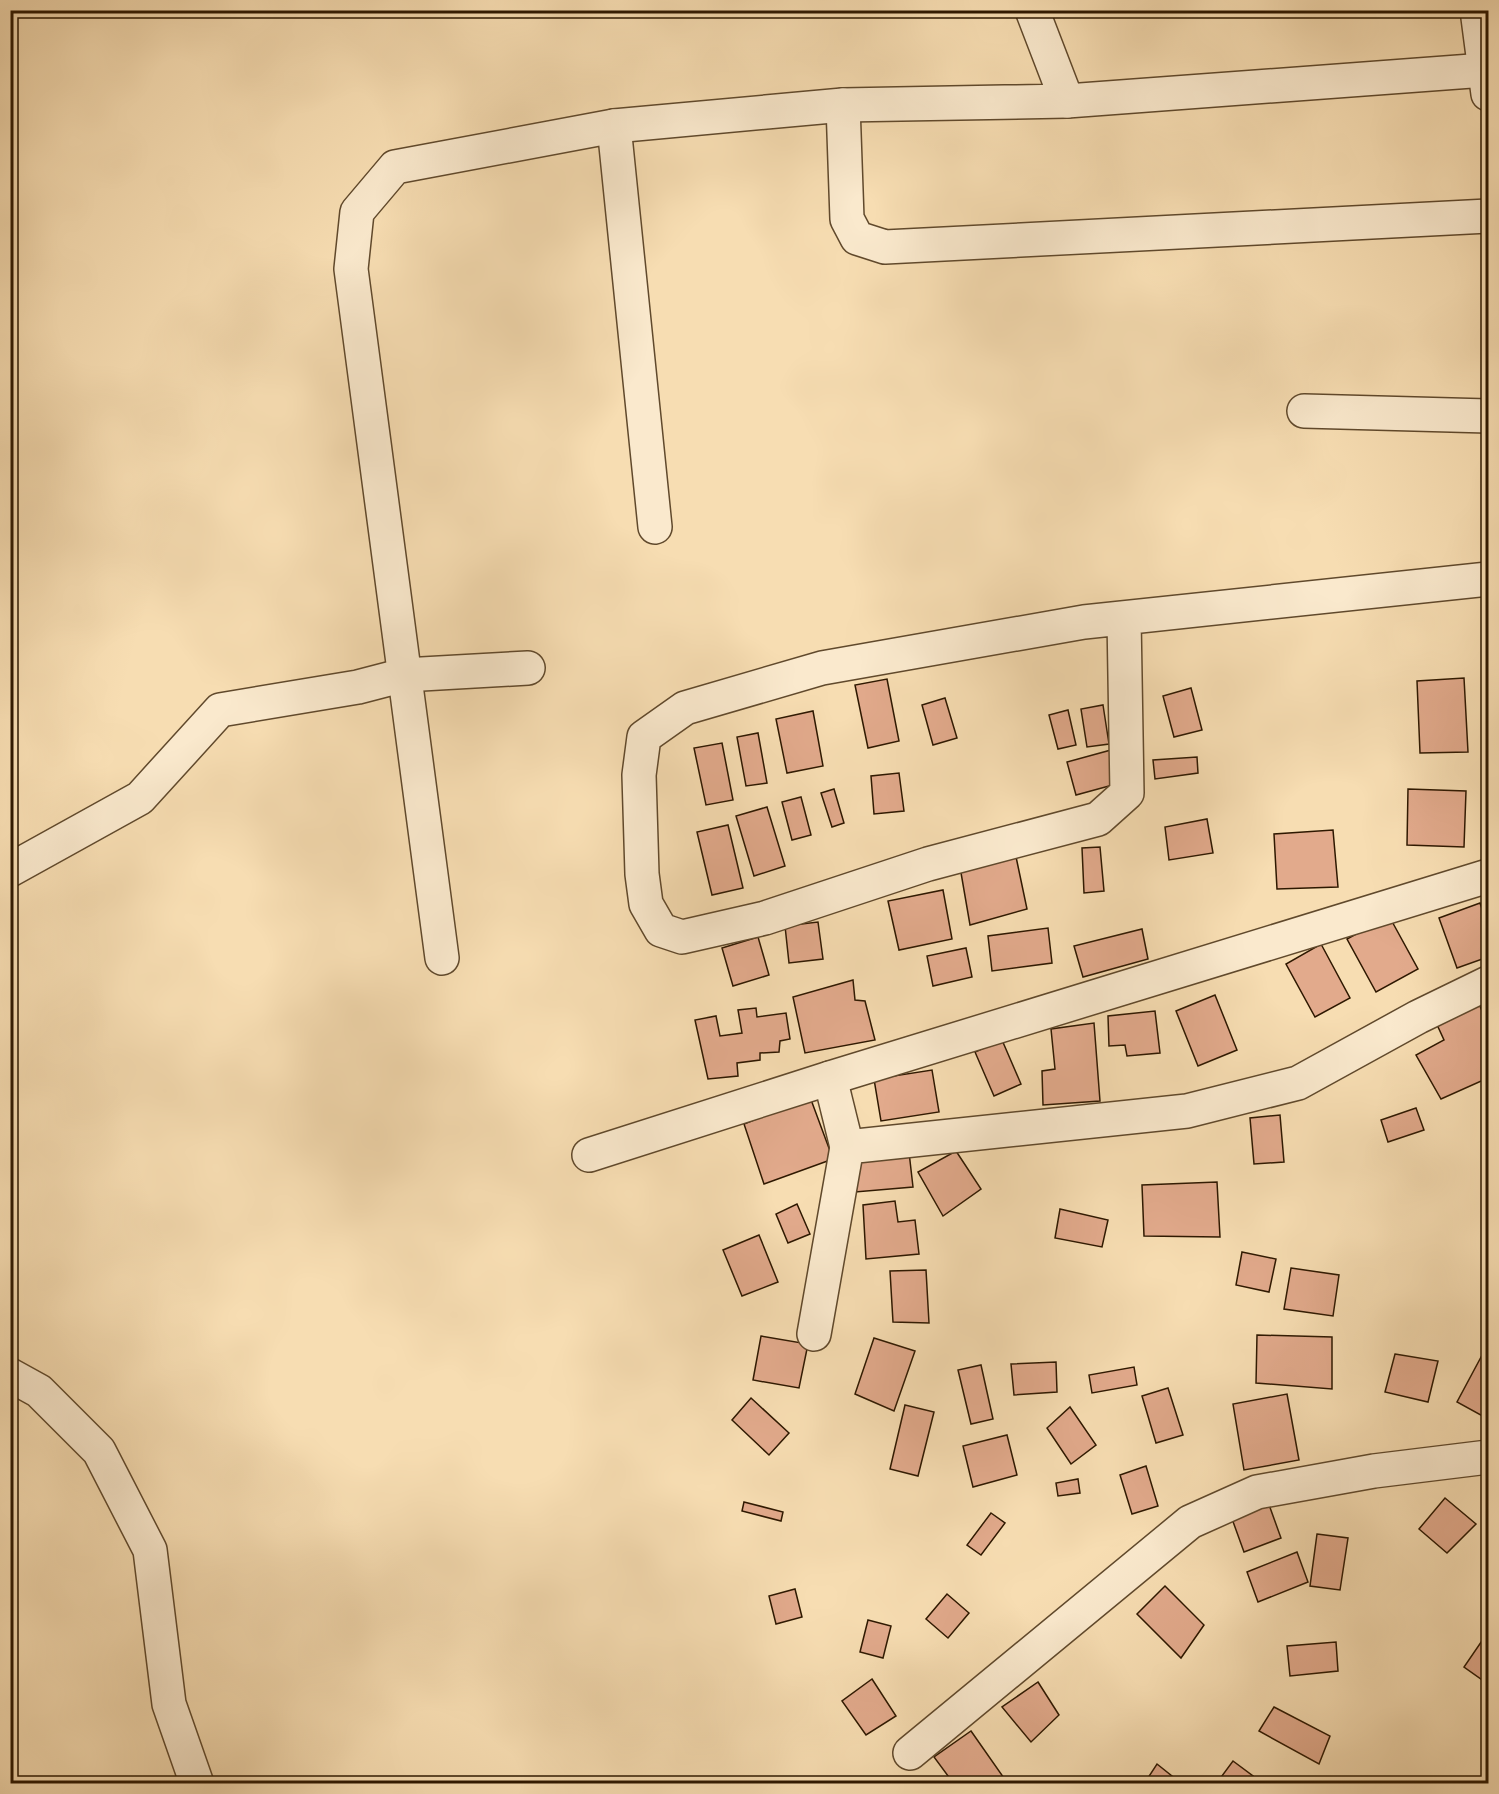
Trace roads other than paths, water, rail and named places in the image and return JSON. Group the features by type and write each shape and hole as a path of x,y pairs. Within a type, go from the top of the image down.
{"street":[{"path":"1032,10 1067,101"},
{"path":"442,958 351,269 357,212 395,167 614,126 843,105 1067,101 1487,82 1477,10"},
{"path":"843,105 848,219 856,238 885,247 1488,216"},
{"path":"614,126 655,527"},
{"path":"1304,411 1488,416"},
{"path":"1124,618 1127,793 1098,819 928,864 765,918 682,937 661,930 646,904 642,874 639,775 645,737 685,708 822,668 1084,622 1488,579"},
{"path":"10,870 140,798 220,710 358,687 404,675 528,668"},
{"path":"589,1155 830,1077 1488,876"},
{"path":"847,1147 1198,1108 1298,1083 1418,1017 1488,983"},
{"path":"814,1334 847,1147 830,1077"},
{"path":"10,1375 39,1391 99,1451 150,1550 169,1704 196,1784"},
{"path":"910,1753 1190,1522 1257,1492 1374,1471 1488,1457"}]}
